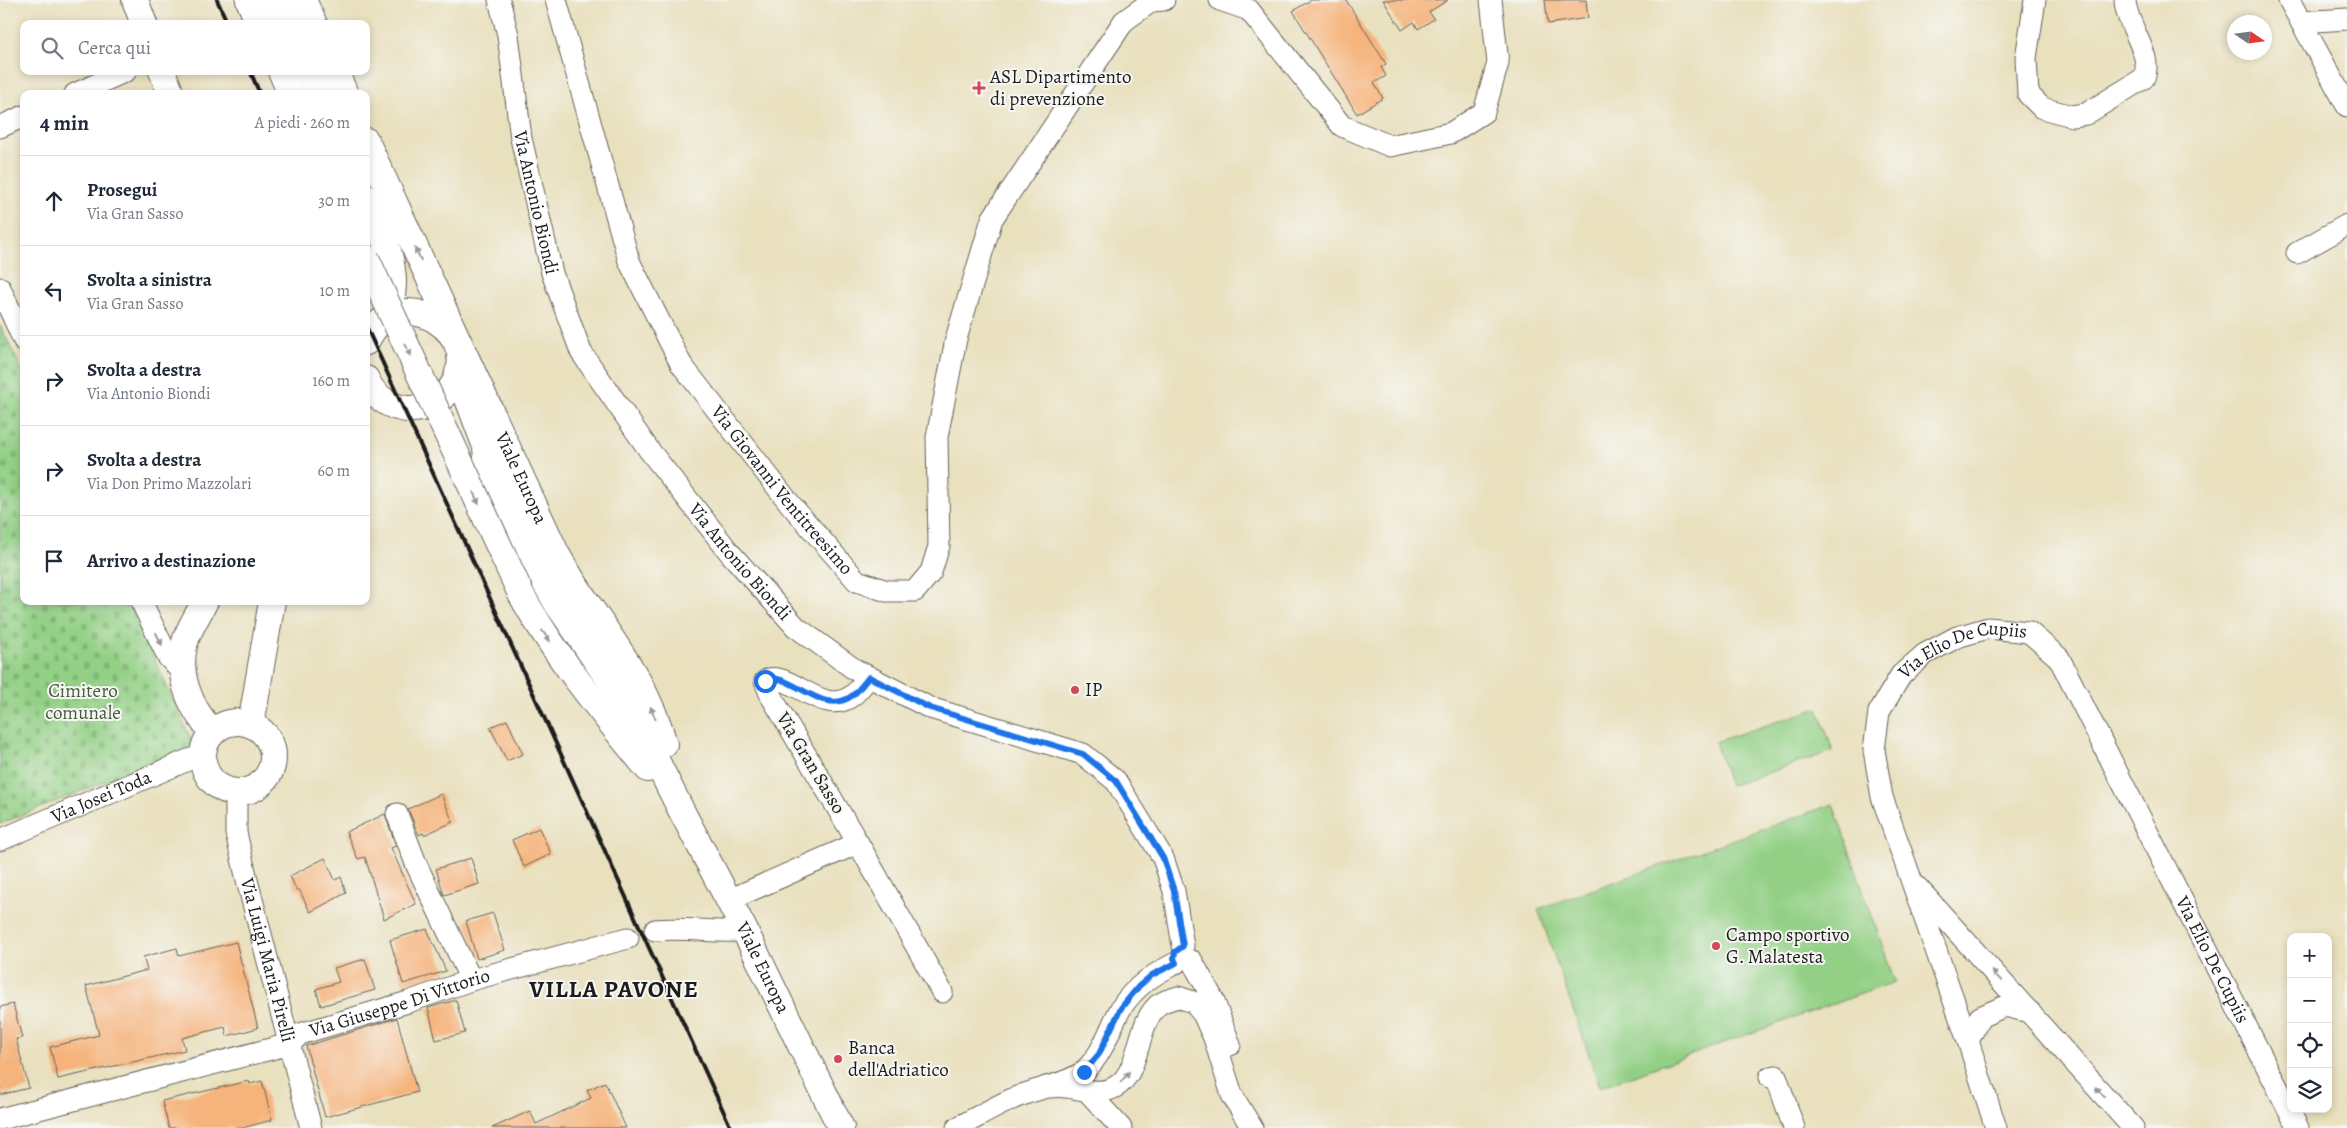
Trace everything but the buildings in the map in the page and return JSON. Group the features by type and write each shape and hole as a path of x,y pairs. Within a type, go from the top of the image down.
{"main road":[{"path":"135,0 142,20"},
{"path":"249,0 258,20"},
{"path":"276,0 285,20"},
{"path":"303,0 312,20"},
{"path":"164,75 169,90"},
{"path":"283,75 289,90"},
{"path":"311,75 317,90"},
{"path":"337,75 343,90"},
{"name":"Viale Europa","path":"370,150 556,553 579,592 620,649 648,699 661,733 681,810"},
{"path":"370,207 383,236 391,263 393,284 388,318"},
{"path":"370,392 399,408 422,408 438,401 445,395 455,381 458,372 459,356 455,341 446,327 434,317 397,252 383,236"},
{"name":"Viale Europa","path":"370,267 521,594 538,624 681,810"},
{"path":"370,336 376,327 388,318 410,312 434,317"},
{"name":"Viale Europa","path":"458,372 486,447 487,460 541,575 558,605 634,716 745,931 841,1128"},
{"name":"Viale Europa","path":"422,408 457,426 476,450 487,460"},
{"path":"203,605 187,636 183,659 183,673 193,706 213,732"},
{"path":"251,725 271,605"},
{"path":"235,722 251,725 267,738 272,751 272,765 261,783 249,790 228,791 214,784 205,771 203,756 205,743 213,732 220,727 235,722"}],"street":[{"name":"Via Antonio Biondi","path":"499,0 508,35 521,138 552,273 581,352 648,450 736,560 796,627 854,669 930,708 1083,754 1116,781 1163,858 1174,891 1184,957"},
{"name":"Via Giovanni Ventitreesimo","path":"556,0 629,261 681,364 791,504 858,581 887,591 915,591 931,572 939,546 936,437 956,339 992,219 1124,21 1152,1 1164,0"},
{"path":"1220,0 1249,10 1342,126 1390,146 1450,133 1484,112 1498,63 1491,1"},
{"path":"2035,0 2026,58 2028,94 2042,108 2072,116 2086,114 2144,78 2148,69 2145,56 2126,13 2125,0"},
{"path":"2289,0 2347,106"},
{"path":"2301,22 2347,19"},
{"path":"84,90 117,75"},
{"path":"0,127 20,118"},
{"path":"2296,253 2347,225"},
{"path":"0,288 20,332"},
{"path":"143,605 168,657 183,673"},
{"name":"Via Elio De Cupiis","path":"1996,1128 1968,1041 1882,797 1874,750 1878,712 1901,675 1925,654 1956,637 1988,628 2029,632 2059,658 2298,1128"},
{"name":"Via Gran Sasso","path":"869,677 853,695 840,702 820,700 780,679 771,678 765,681 771,696 858,843 942,992"},
{"name":"Via Josei Toda","path":"0,840 188,760 203,756"},
{"name":"Via Luigi Maria Pirelli","path":"236,792 236,833 311,1128"},
{"path":"397,814 417,866 471,980"},
{"path":"729,900 858,843"},
{"path":"1912,881 2133,1128"},
{"path":"655,930 678,928 728,932 745,931"},
{"name":"Via Giuseppe Di Vittorio","path":"0,1120 290,1044 300,1034 408,1002 471,980 628,938"},
{"path":"963,1127 1021,1095 1084,1072 1099,1054 1121,1008 1139,986 1152,975 1184,957 1208,988 1220,1015 1259,1128"},
{"path":"1046,1087 1066,1087 1088,1092 1108,1090 1121,1082 1132,1068 1147,1024 1157,1006 1178,997 1193,1002 1203,1014 1214,1038 1232,1095 1252,1128"},
{"path":"1968,1041 1980,1017 2005,1006 2030,1012"},
{"path":"1770,1077 1776,1076 1794,1128"},
{"path":"1088,1092 1121,1128"}],"green space":[{"name":"Cimitero comunale","path":"0,325 20,366 20,605 130,605 194,746 0,824"},
{"path":"1818,708 1833,751 1730,786 1715,742"},
{"name":"Campo sportivo G. Malatesta","path":"1833,804 1895,982 1600,1087 1538,909"}],"railway":[{"path":"217,0 226,20"},
{"path":"252,75 258,90"},
{"path":"370,335 731,1128"}],"place":[{"name":"ASL Dipartimento di prevenzione","path":"979,88"},
{"name":"IP","path":"1075,690"},
{"name":"Campo sportivo G. Malatesta","path":"1716,946"},
{"name":"Banca dell'Adriatico","path":"838,1059"}],"district":[{"name":"VILLA PAVONE","path":"614,989"}],"route":[{"path":"765,681 771,678 780,679 820,700 840,702 853,695 869,677 930,708 1083,754 1116,781 1163,858 1174,891 1183,946 1177,949 1174,954 1176,963 1152,975 1139,986 1121,1008 1099,1054 1084,1072"}]}
